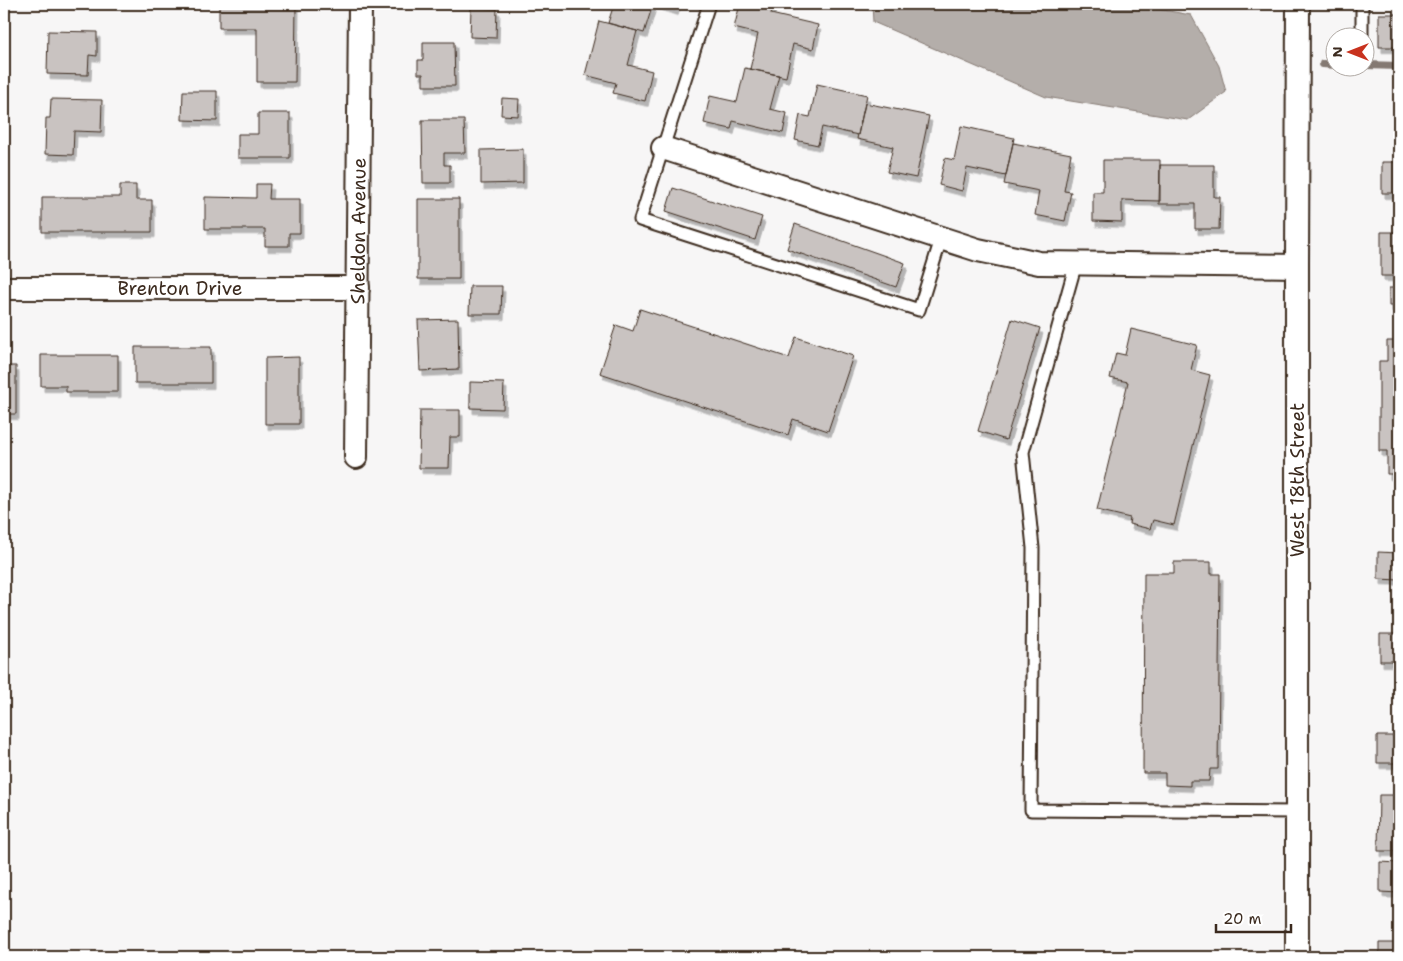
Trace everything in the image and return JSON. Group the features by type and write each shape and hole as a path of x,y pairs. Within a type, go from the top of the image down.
{"street":[{"name":"Sheldon Avenue","path":"356,457 360,4"},
{"name":"West 18th Street","path":"1296,957 1298,4"},
{"path":"663,148 978,250 1039,263 1296,266"},
{"name":"Brenton Drive","path":"4,288 358,288"}],"lane":[{"path":"709,4 640,220 919,310 941,238"},
{"path":"1362,4 1362,28"},
{"path":"1076,263 1023,452 1033,548 1031,810 1296,812"}],"shaded area":[{"path":"872,4 1130,4 1191,15 1219,66 1226,92 1188,120 1046,97 873,22"}],"building":[{"path":"219,4 296,4 295,82 257,82 257,28 219,28"},
{"path":"614,4 653,4 644,33 608,23"},
{"path":"656,4 677,4 675,10"},
{"path":"740,4 773,4 771,14 818,25 813,49 793,44 786,77 750,69 758,34 734,28"},
{"path":"471,8 497,9 496,38 470,37"},
{"path":"1379,14 1399,14 1399,47 1379,47"},
{"path":"599,21 637,31 628,65 652,71 645,101 613,93 616,83 585,75"},
{"path":"48,31 97,32 97,56 89,55 88,75 47,74"},
{"path":"423,42 454,42 455,86 423,86 423,74 418,74 418,60 423,60"},
{"path":"745,68 779,75 770,109 787,113 783,133 733,121 731,129 704,123 710,96 737,102"},
{"path":"817,84 867,95 858,135 822,127 818,145 795,140 800,115 810,117"},
{"path":"183,91 217,91 217,121 182,120"},
{"path":"502,98 519,99 518,116 501,115"},
{"path":"51,99 102,100 101,132 74,131 73,155 45,154 46,118 50,118"},
{"path":"865,103 929,116 916,178 887,172 893,147 857,139"},
{"path":"258,113 290,113 290,158 238,158 238,134 258,134"},
{"path":"422,120 464,120 465,153 444,153 444,165 450,165 450,183 423,183"},
{"path":"961,126 1014,138 1006,176 967,168 962,191 939,185 945,158 954,160"},
{"path":"1013,143 1071,154 1064,191 1071,192 1065,221 1035,215 1039,191 1004,184"},
{"path":"523,149 523,183 481,184 481,150"},
{"path":"1103,160 1160,160 1160,201 1122,200 1122,222 1093,221 1093,192 1103,192"},
{"path":"1382,162 1399,162 1399,193 1382,193"},
{"path":"1160,165 1214,165 1214,197 1220,197 1219,229 1195,229 1195,204 1159,204"},
{"path":"256,184 270,184 269,199 300,199 300,233 289,233 289,246 265,246 265,229 205,229 205,197 256,198"},
{"path":"120,185 136,185 136,200 152,200 152,232 42,232 42,197 120,197"},
{"path":"673,188 762,217 755,240 666,211"},
{"path":"418,199 459,199 459,279 418,279"},
{"path":"795,224 905,263 896,287 787,249"},
{"path":"1381,232 1399,232 1399,276 1381,276"},
{"path":"470,286 502,286 501,314 469,314"},
{"path":"1389,288 1399,288 1399,306 1389,306"},
{"path":"640,309 789,358 796,337 853,356 828,431 793,419 788,435 600,373 616,325 633,331"},
{"path":"458,319 459,369 420,371 418,320"},
{"path":"1012,319 1040,328 1006,440 978,431"},
{"path":"1131,329 1197,345 1191,370 1210,375 1174,525 1153,520 1150,529 1129,524 1130,518 1097,510 1128,382 1110,378 1116,353 1125,355"},
{"path":"1387,341 1399,341 1399,474 1387,474 1387,451 1379,451 1379,361 1387,361"},
{"path":"135,347 211,347 211,383 135,383"},
{"path":"41,355 118,355 118,392 66,392 66,386 41,386"},
{"path":"299,357 299,424 265,424 265,358"},
{"path":"4,366 16,366 16,414 4,414"},
{"path":"470,382 504,383 503,409 470,408"},
{"path":"420,410 460,410 460,437 450,437 449,468 419,468"},
{"path":"1378,552 1399,553 1399,580 1378,579"},
{"path":"1174,562 1211,562 1211,574 1220,574 1218,769 1210,769 1209,781 1190,781 1190,786 1165,785 1165,773 1143,773 1144,573 1174,573"},
{"path":"1380,634 1399,634 1399,661 1380,661"},
{"path":"1377,736 1399,736 1399,763 1377,763"},
{"path":"1379,795 1399,795 1399,851 1378,851"},
{"path":"1380,862 1399,863 1399,893 1380,892"},
{"path":"1379,943 1399,943 1399,957 1379,957"}],"waterway":[{"path":"1376,65 1399,66"}]}
